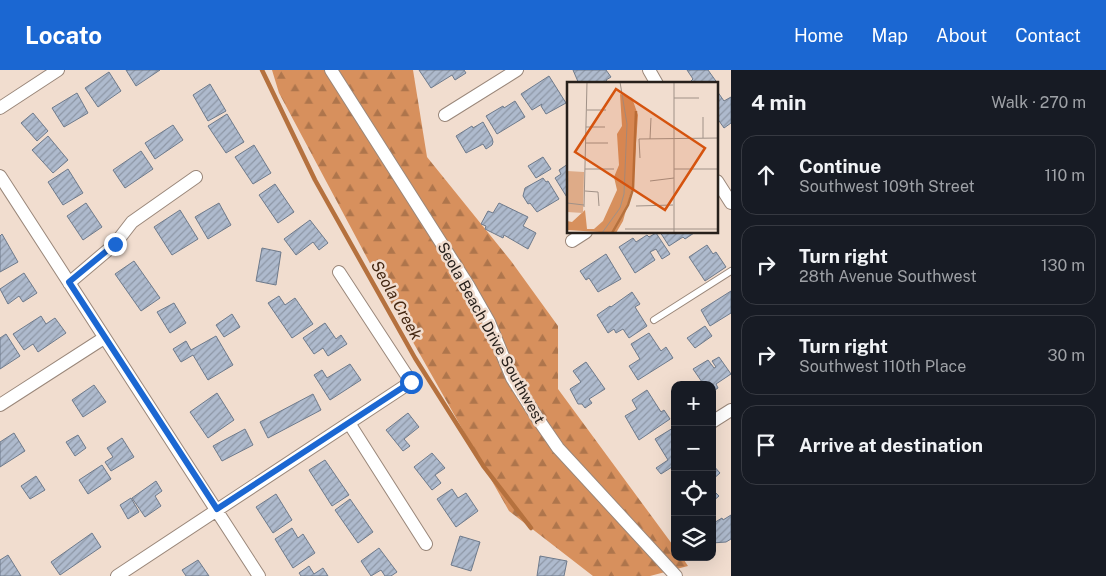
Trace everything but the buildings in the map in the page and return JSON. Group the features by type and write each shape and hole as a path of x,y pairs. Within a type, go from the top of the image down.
{"street":[{"path":"0,108 58,70"},
{"name":"Seola Beach Drive Southwest","path":"331,70 468,285 489,322 512,378 538,419 558,448 676,576"},
{"path":"445,115 516,70"},
{"path":"649,70 656,82"},
{"path":"0,176 259,576"},
{"path":"69,282 115,244 132,222 196,177"},
{"path":"718,183 731,203"},
{"path":"572,241 583,234"},
{"path":"117,576 411,382 339,272"},
{"path":"0,405 104,338"},
{"path":"716,419 731,410"},
{"path":"349,423 426,544"}],"lane":[{"path":"654,320 731,271"}],"green space":[{"path":"272,70 413,70 427,157 511,261 558,326 558,389 671,543 671,561 685,561 688,566 650,576 593,576 509,511 397,314 279,93"}],"waterway":[{"name":"Seola Creek","path":"262,70 315,180 415,358 484,467 531,528"}],"route":[{"path":"115,244 69,282 217,509 411,382"}]}
